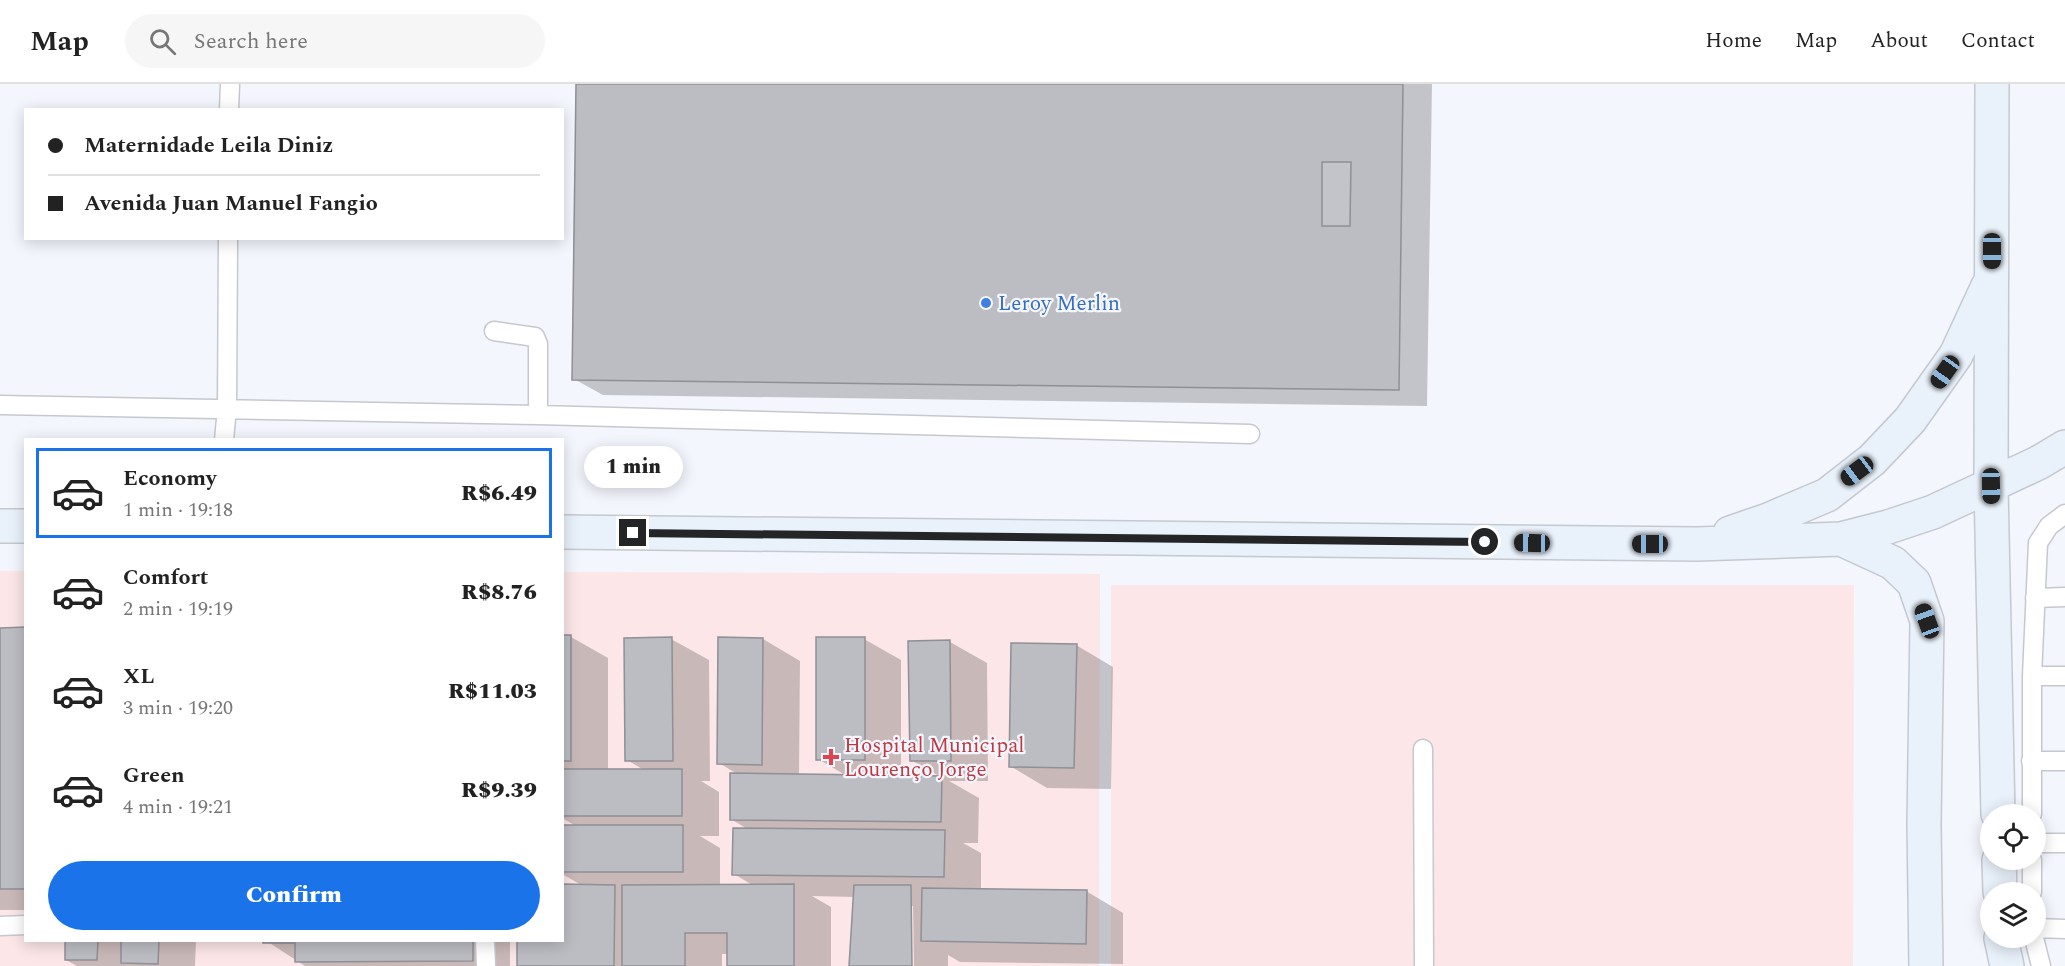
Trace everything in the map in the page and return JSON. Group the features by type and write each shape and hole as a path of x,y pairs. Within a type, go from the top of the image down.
{"street":[{"path":"1992,84 1991,486 1998,804"},
{"path":"1697,544 1768,520 1827,495 1872,460 1910,420 1956,356 1992,275"},
{"path":"564,532 1697,544 1841,539 1933,512 2038,463 2065,447"},
{"path":"0,526 24,526"},
{"path":"1841,539 1893,563 1914,583 1927,621 1924,824 1926,966"},
{"path":"2003,948 2007,966"}],"lane":[{"path":"229,108 230,84"},
{"path":"224,438 227,408 228,240"},
{"path":"494,332 535,337 538,344 538,415"},
{"path":"0,405 538,415 1250,434"},
{"path":"2032,804 2032,676 2038,543 2049,526 2065,514"},
{"path":"2035,598 2065,597"},
{"path":"2032,676 2065,676"},
{"path":"1423,749 1424,966"},
{"path":"2031,761 2065,761"},
{"path":"2046,843 2065,843"},
{"path":"0,926 24,925"},
{"path":"2046,928 2065,929"},
{"path":"485,942 486,966"},
{"path":"2036,948 2041,966"}],"shaded area":[{"name":"Hospital Municipal Lourenço Jorge","path":"0,571 24,571 24,942 564,942 564,572 1100,574 1099,966 0,966"},
{"path":"1111,585 1854,585 1853,966 1111,966"}],"building":[{"name":"Leroy Merlin","path":"576,84 1403,84 1399,390 572,380","holes":["1322,162 1351,162 1350,226 1322,226"]},
{"path":"24,627 24,889 0,889 0,628"},
{"path":"564,635 571,635 571,761 564,761"},
{"path":"672,637 673,761 625,761 624,638"},
{"path":"718,637 763,638 762,765 717,764"},
{"path":"816,637 865,637 865,760 816,760"},
{"path":"950,640 951,761 910,761 908,641"},
{"path":"1011,643 1077,644 1074,768 1009,767"},
{"path":"564,769 682,769 682,816 564,816"},
{"path":"730,773 942,776 941,822 730,820"},
{"path":"564,825 683,825 683,872 564,872"},
{"path":"733,828 945,830 944,877 732,875"},
{"path":"564,884 615,885 614,966 517,966 517,942 564,942"},
{"path":"794,884 794,966 727,966 727,933 685,933 685,966 622,966 622,885"},
{"path":"854,885 911,885 912,966 849,966"},
{"path":"922,888 1087,890 1086,944 921,941"},
{"path":"65,942 98,942 97,960 65,960"},
{"path":"121,942 159,942 158,964 121,963"},
{"path":"473,942 473,961 295,962 295,943 263,943"}],"place":[{"name":"Leroy Merlin","path":"986,303"},
{"name":"Hospital Municipal Lourenço Jorge","path":"831,757"}],"route":[{"path":"633,533 1485,542"}]}
